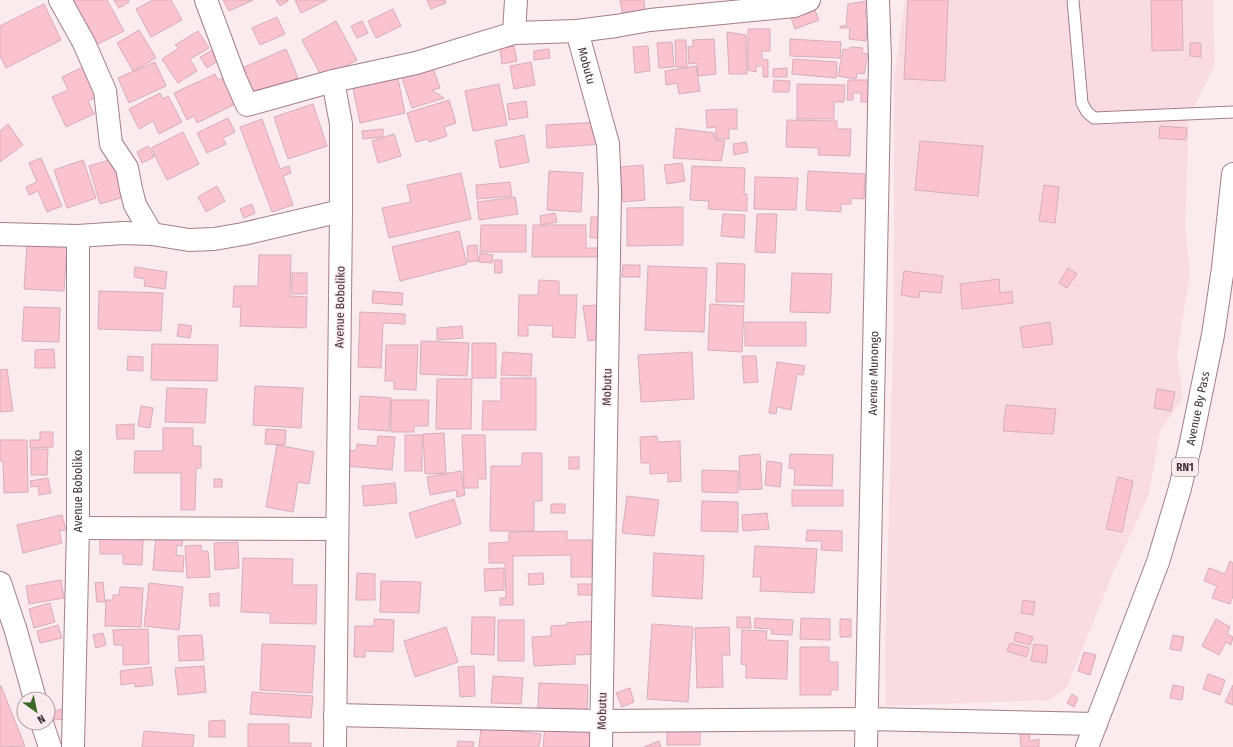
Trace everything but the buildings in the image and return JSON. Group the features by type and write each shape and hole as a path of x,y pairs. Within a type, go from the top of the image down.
{"main road":[{"path":"60,0 84,43 106,90 111,144 127,168 135,205 152,234"},
{"path":"206,0 235,78 247,105 333,80 416,63 514,33 577,31 650,20 707,8 794,6 809,0"},
{"path":"514,33 516,0"},
{"name":"Avenue Munongo","path":"866,747 880,68 878,0"},
{"name":"Mobutu","path":"577,31 608,144 610,191 601,747"},
{"name":"Avenue Boboliko","path":"333,80 341,124 335,747"},
{"name":"Avenue By Pass","path":"1087,747 1158,562 1180,488 1228,269 1233,174"},
{"path":"0,234 78,236 123,233 152,234 189,240 214,239 243,234 341,211"},
{"name":"Avenue Boboliko","path":"73,747 78,528 78,236"},
{"path":"78,528 337,529"},
{"path":"0,583 16,631 33,691"},
{"path":"335,716 602,721 866,719 1096,724"},
{"path":"45,731 50,747"}],"lane":[{"path":"1073,0 1082,104 1087,112 1094,118 1233,112"}],"shaded area":[{"path":"905,0 1213,0 1215,65 1189,117 1185,227 1190,274 1177,354 1183,398 1160,431 1149,494 1113,573 1067,687 1050,700 886,706 885,649 894,314 894,78"}]}
